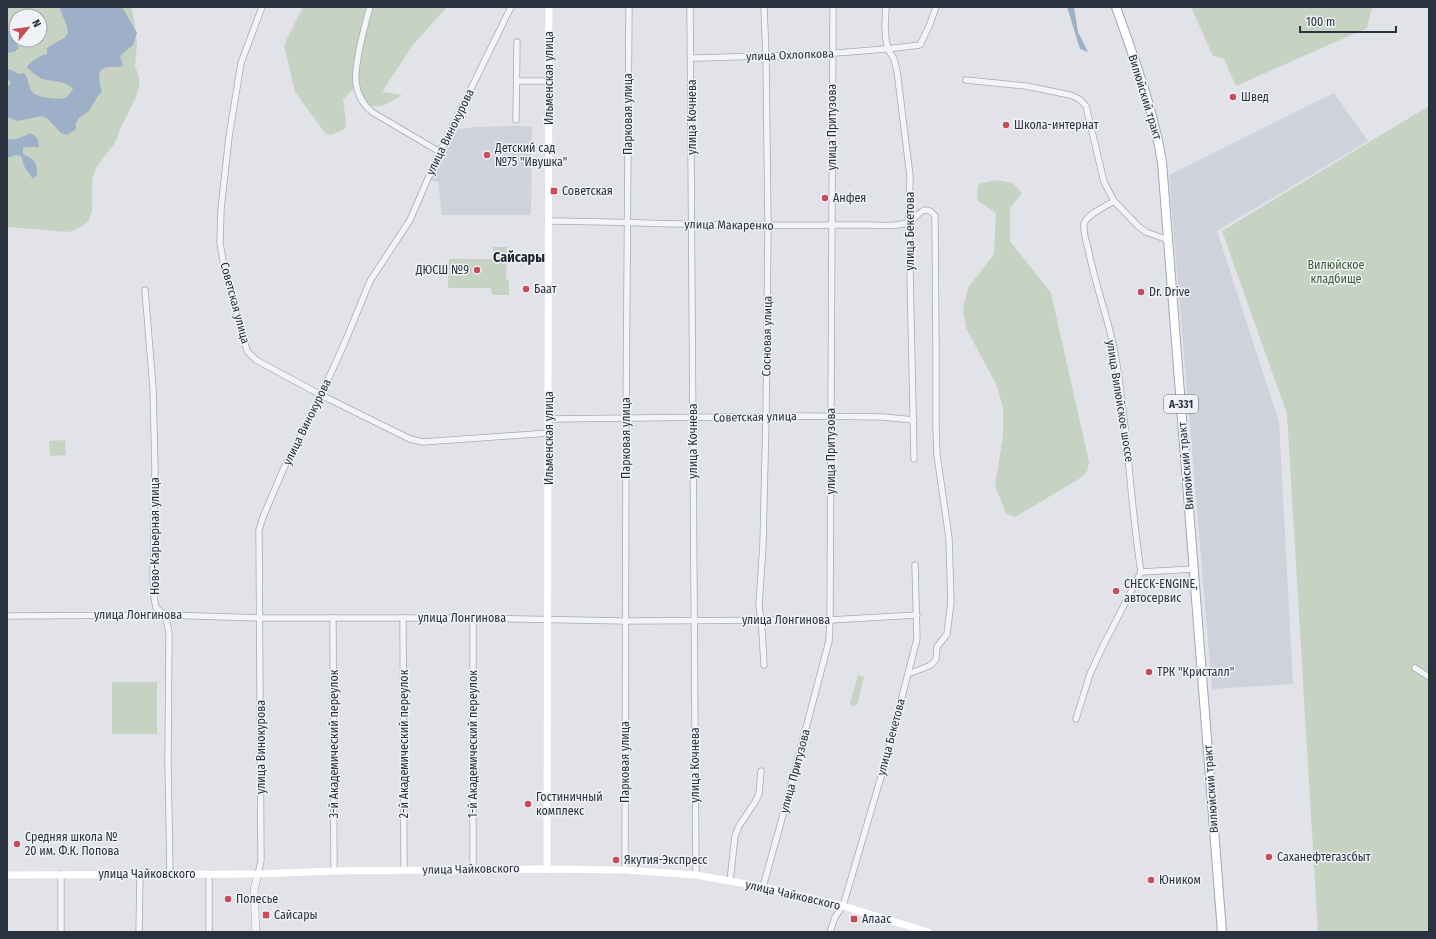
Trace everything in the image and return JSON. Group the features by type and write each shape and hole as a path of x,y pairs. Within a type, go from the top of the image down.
{"main road":[{"name":"Ильменская улица","path":"547,869 549,620 549,7"},
{"name":"Вилюйский тракт","path":"1116,7 1145,88 1158,136 1162,162 1222,932"},
{"name":"улица Чайковского","path":"7,875 258,874 334,871 473,869 625,870 696,875 762,887 843,906 928,932"}],"street":[{"name":"Советская улица","path":"262,7 241,63 229,137 221,209 220,243 224,267 248,351 256,360 321,395 410,439 423,442 549,433"},
{"path":"370,7 355,73 356,86 363,101 366,107 372,112 440,152"},
{"name":"улица Винокурова","path":"258,874 261,861 259,530 283,470 321,395 370,281 410,220 440,152 511,7"},
{"name":"Парковая улица","path":"625,870 629,7"},
{"name":"улица Кочнева","path":"690,7 692,58 692,418 696,875"},
{"name":"Сосновая улица","path":"764,7 768,226 763,544 759,605 764,666"},
{"name":"улица Притузова","path":"762,887 828,647 830,620 833,7"},
{"name":"улица Бекетова","path":"886,7 886,40 897,71 910,176 909,222 914,459"},
{"name":"улица Охлопкова","path":"692,58 832,54 888,49 920,44 930,24 936,7"},
{"path":"516,120 518,42"},
{"path":"966,80 1026,86 1070,95 1079,99 1086,106 1104,182 1114,201 1138,226 1146,232 1168,240"},
{"path":"517,81 548,81"},
{"name":"улица Вилюйское шоссе","path":"1114,201 1088,217 1084,222 1084,228 1090,260 1116,358 1126,428 1141,572"},
{"path":"908,674 930,666 936,659 937,647 947,634 951,587 949,538 936,440 935,216 932,212 927,210 922,211 909,222"},
{"name":"улица Макаренко","path":"548,221 768,226 894,226 909,222"},
{"name":"Ново-Карьерная улица","path":"145,290 153,388 155,470 152,575 156,608 165,614 169,632 168,761 170,874"},
{"name":"Советская улица","path":"549,420 766,417 883,417 914,420"},
{"name":"улица Бекетова","path":"830,932 835,917 843,906 883,770 917,639 915,565"},
{"path":"1076,719 1090,674 1141,572 1194,569"},
{"name":"улица Лонгинова","path":"7,616 165,614 260,618 473,618 625,621 830,620 917,615"},
{"name":"3-й Академический переулок","path":"333,618 334,871"},
{"name":"2-й Академический переулок","path":"403,618 404,870"},
{"name":"1-й Академический переулок","path":"473,618 473,869"},
{"path":"1415,668 1429,676"},
{"path":"730,881 735,836 739,826 759,794 762,771"},
{"path":"61,874 61,932"},
{"path":"209,874 209,932"},
{"path":"256,932 254,890 258,874"},
{"path":"139,932 140,875"}],"shaded area":[{"path":"1334,93 1368,141 1217,231 1279,422 1293,684 1212,689 1169,175"},
{"name":"Детский сад №75 \"Ивушка\"","path":"473,127 532,127 531,215 442,215 438,182 431,180 454,130"}],"green space":[{"path":"7,7 130,7 133,12 137,43 135,66 139,77 139,88 116,141 96,168 92,179 92,211 88,222 69,232 7,227"},
{"path":"303,7 447,7 412,46 382,92 402,95 390,103 376,106 365,102 353,89 343,99 346,122 345,129 331,135 325,133 295,92 284,45"},
{"path":"1191,7 1372,7 1367,28 1236,86 1224,59 1213,56"},
{"name":"Вилюйское кладбище","path":"1429,106 1429,932 1318,932 1287,414 1222,231"},
{"path":"996,180 1013,183 1022,193 1010,208 1010,241 1051,293 1089,462 1087,472 1079,479 1015,517 1006,513 995,486 1003,436 1003,407 996,384 966,328 963,308 968,288 994,254 996,213 978,201 977,191 979,184"},
{"name":"ДЮСШ №9","path":"493,247 507,247 506,279 509,280 509,295 492,295 491,288 448,288 449,259 493,259"},
{"path":"65,440 66,455 50,456 49,441"},
{"path":"858,675 864,677 857,705 852,706 850,703"},
{"path":"112,682 157,682 157,734 112,734"}],"water":[{"path":"59,7 122,7 137,33 133,45 120,56 123,66 107,67 101,70 99,77 102,92 89,111 79,118 76,123 76,129 67,135 61,133 48,119 42,116 18,121 7,117 7,88 11,83 7,78 7,67 18,74 24,73 31,91 39,96 62,99 69,95 73,89 66,84 40,78 27,67 31,62 47,54 47,48 64,38 68,33 67,26"},
{"path":"1067,7 1074,7 1078,32 1088,52 1080,49"},
{"path":"7,29 8,48 19,48 14,52 7,53"},
{"path":"30,133 37,138 39,147 23,148 23,154 33,160 36,164 37,175 33,179 25,168 21,156 16,155 7,158 7,139 16,139"}],"place":[{"name":"Швед","path":"1233,97"},
{"name":"Школа-интернат","path":"1006,125"},
{"name":"Детский сад №75 \"Ивушка\"","path":"487,155"},
{"name":"Советская","path":"554,191"},
{"name":"Анфея","path":"825,198"},
{"name":"ДЮСШ №9","path":"477,270"},
{"name":"Баат","path":"526,289"},
{"name":"Dr. Drive","path":"1141,292"},
{"name":"CHECK-ENGINE, автосервис","path":"1116,591"},
{"name":"ТРК \"Кристалл\"","path":"1149,672"},
{"name":"Гостиничный комплекс","path":"528,804"},
{"name":"Средняя школа № 20 им. Ф.К. Попова","path":"17,844"},
{"name":"Саханефтегазсбыт","path":"1269,857"},
{"name":"Якутия-Экспресс","path":"616,860"},
{"name":"Юником","path":"1151,880"},
{"name":"Полесье","path":"228,899"},
{"name":"Сайсары","path":"266,915"},
{"name":"Алаас","path":"854,919"}],"district":[{"name":"Сайсары","path":"519,257"}]}
